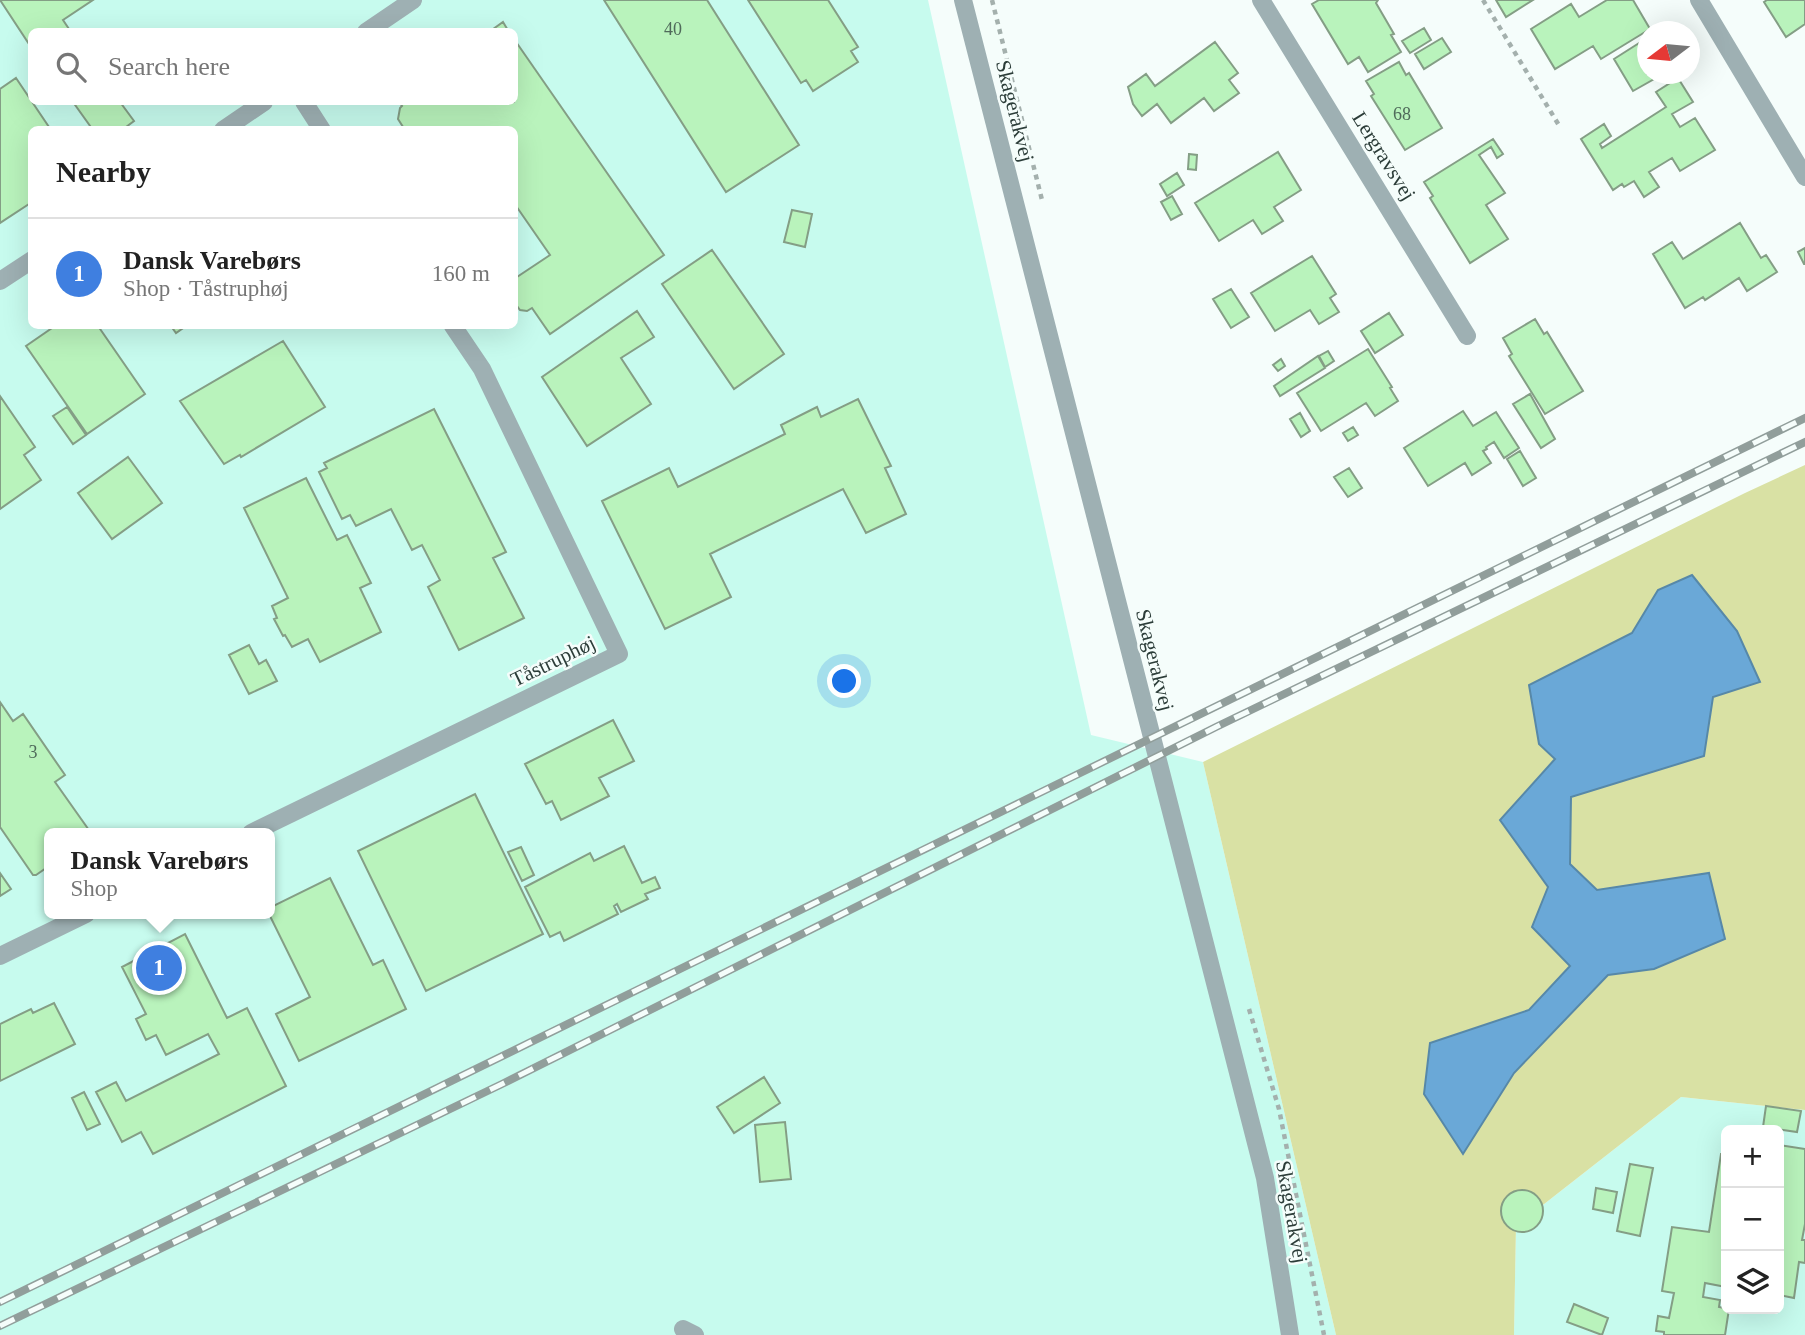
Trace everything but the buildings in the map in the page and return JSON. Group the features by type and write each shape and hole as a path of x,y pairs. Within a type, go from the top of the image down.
{"street":[{"path":"372,28 413,0"},
{"name":"Skagerakvej","path":"962,0 1265,1178 1290,1335"},
{"name":"Lergravsvej","path":"1261,0 1467,336"},
{"path":"1699,0 1805,177"},
{"path":"229,126 260,105"},
{"path":"306,105 320,126"},
{"path":"0,281 28,263"},
{"name":"Tåstruphøj","path":"261,828 619,654 482,369 455,329"},
{"path":"0,956 76,919"}],"path":[{"path":"1483,0 1560,127"}],"shaded area":[{"path":"0,0 928,0 1091,735 1203,762 1336,1335 0,1335"},
{"path":"1805,465 1805,1110 1681,1097 1516,1226 1514,1335 1336,1335 1203,762","holes":["1658,590 1703,756 1570,797 1570,864 1596,890 1709,874 1654,969 1608,975 1514,1073 1463,1153 1430,1043 1529,1010 1570,966 1532,927 1548,887 1500,820 1555,759 1529,685 1632,633"]},
{"path":"1681,1097 1805,1110 1805,1335 1514,1335 1516,1226"}],"water":[{"path":"1692,575 1737,631 1760,682 1713,697 1704,756 1571,797 1570,864 1597,890 1709,873 1725,939 1654,969 1608,975 1514,1073 1463,1154 1424,1094 1430,1043 1529,1010 1570,966 1532,927 1548,887 1500,820 1555,759 1539,744 1529,685 1632,633 1658,590"}],"railway":[{"path":"0,1302 1805,418"},
{"path":"0,1326 502,1084 1216,727 1805,442"}],"place":[{"name":"Dansk Varebørs","path":"159,968"}]}
